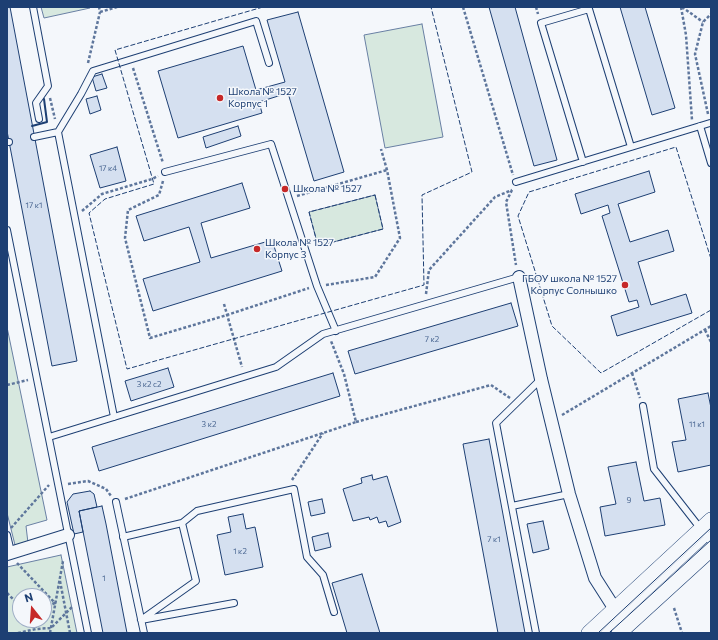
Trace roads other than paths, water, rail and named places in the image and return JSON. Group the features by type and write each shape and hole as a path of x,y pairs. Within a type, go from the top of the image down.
{"street":[{"path":"519,277 541,379 569,494 595,578 621,621"},
{"path":"9,553 68,535"},
{"path":"621,621 709,535"},
{"path":"588,633 621,621 709,535"}],"lane":[{"path":"33,7 48,86 36,103 38,119"},
{"path":"583,162 541,23 589,9 631,147"},
{"path":"114,417 58,132 93,71 256,21 269,63"},
{"path":"516,182 710,123"},
{"path":"700,126 711,163"},
{"path":"34,137 58,132"},
{"path":"165,172 271,144 316,286 336,331"},
{"path":"7,230 88,633"},
{"path":"49,437 276,368 323,334 519,277"},
{"path":"536,633 496,423 541,379"},
{"path":"643,406 654,469 709,535"},
{"path":"123,537 182,523 197,511 294,489 308,557 323,575 334,612"},
{"path":"512,506 569,494"},
{"path":"116,502 144,633"},
{"path":"141,620 196,581 182,523"},
{"path":"7,534 9,553"},
{"path":"141,620 234,602"},
{"path":"604,633 621,621"}],"tram line":[{"path":"598,633 711,528"},
{"path":"609,633 711,540"}],"place":[{"name":"Школа № 1527 Корпус 1","path":"220,98"},
{"name":"Школа № 1527","path":"285,189"},
{"name":"Школа № 1527 Корпус 3","path":"257,249"},
{"name":"ГБОУ школа № 1527 Корпус Солнышко","path":"625,285"}]}
